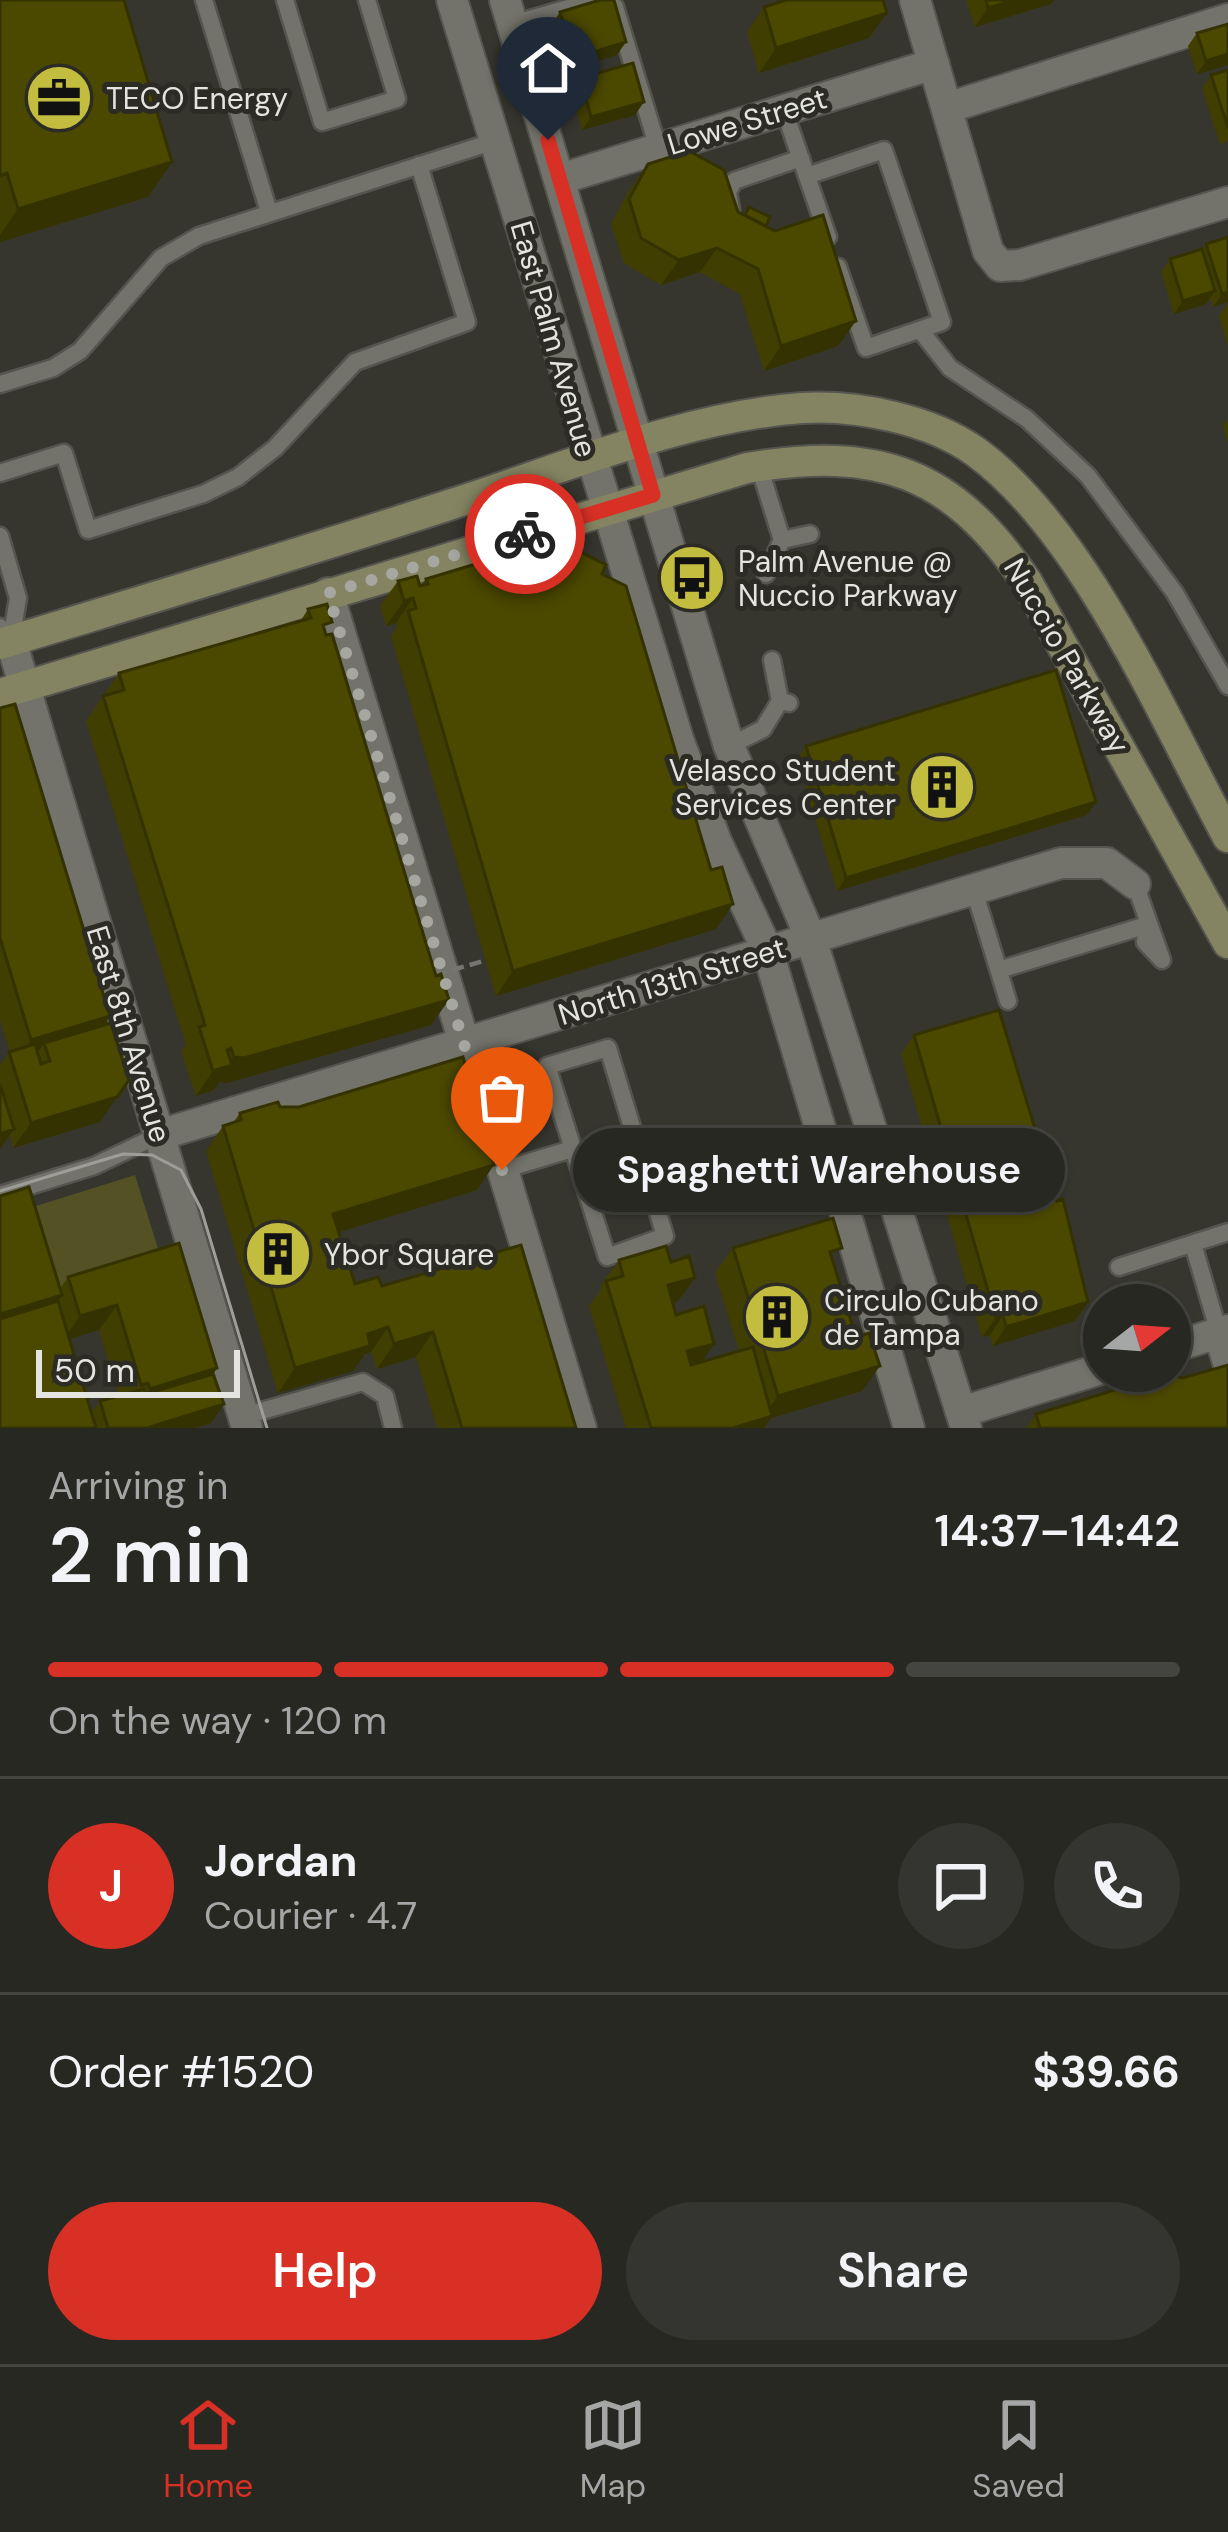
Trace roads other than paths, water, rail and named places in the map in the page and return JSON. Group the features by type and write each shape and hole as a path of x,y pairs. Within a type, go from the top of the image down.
{"main road":[{"name":"Nuccio Parkway","path":"4,637 637,444 803,408 860,411 920,424 974,450 1029,498 1061,537 1228,837"},
{"name":"Nuccio Parkway","path":"12,690 759,466 833,460 890,465 943,489 995,534 1028,582 1228,943"}],"street":[{"name":"East Palm Avenue","path":"452,0 605,511 678,739 716,841 767,952 909,1428"},
{"path":"915,0 988,250 1000,266 1020,265 1228,202"},
{"name":"East Palm Avenue","path":"509,12 729,746 811,939 964,1420"},
{"path":"947,108 1228,19"},
{"name":"Lowe Street","path":"560,178 934,64"},
{"path":"328,593 581,1428"},
{"name":"East 8th Avenue","path":"4,637 12,690 159,1135 245,1422"},
{"name":"North 13th Street","path":"159,1135 1083,859 1118,867 1135,884"},
{"path":"1191,1346 1225,1342"},
{"path":"964,1420 1083,1376"}],"lane":[{"path":"204,0 269,212"},
{"path":"285,0 322,122 397,99 367,0"},
{"path":"509,12 597,0"},
{"path":"608,0 658,148"},
{"path":"747,227 729,208 734,181 804,167 884,150 943,322 866,348 813,223 804,167 784,110"},
{"path":"0,384 53,368 80,351 161,258 199,236 495,141"},
{"path":"0,473 64,453 88,530 203,494 238,477 275,448 355,362 467,322 419,165"},
{"path":"920,330 950,368 1027,418 1088,476 1175,593 1228,686"},
{"path":"759,466 782,540"},
{"path":"766,574 770,556 782,540 810,534"},
{"path":"0,536 4,566 18,598 4,637"},
{"path":"729,746 764,728 785,702 772,659"},
{"path":"999,970 1147,925 1135,884"},
{"path":"974,890 1008,1001"},
{"path":"608,1048 665,1236 607,1257 572,1149 547,1066 608,1048"},
{"name":"North 13th Street","path":"0,1195 94,1166 159,1135"},
{"path":"502,1170 572,1149"},
{"path":"1119,1268 1228,1232"},
{"path":"1193,1244 1225,1342"},
{"path":"245,1422 363,1382 386,1396 393,1428"}],"tram line":[{"path":"0,1191 123,1154 152,1155 181,1170 201,1209 267,1428"}],"place":[{"name":"TECO Energy","path":"59,98"},
{"name":"Palm Avenue @ Nuccio Parkway","path":"692,578"},
{"name":"Velasco Student Services Center","path":"942,787"},
{"name":"Spaghetti Warehouse","path":"502,1170"},
{"name":"Ybor Square","path":"278,1254"},
{"name":"Circulo Cubano de Tampa","path":"777,1317"}]}
